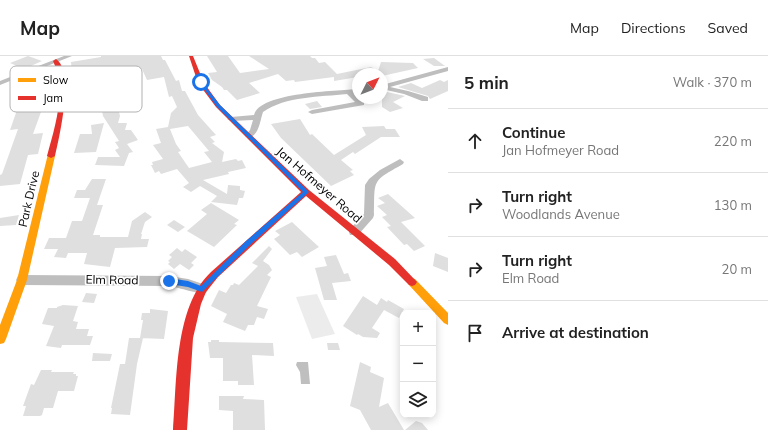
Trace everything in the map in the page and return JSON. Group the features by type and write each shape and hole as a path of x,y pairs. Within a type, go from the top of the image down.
{"street":[{"path":"43,66 69,56"},
{"name":"Jan Hofmeyer Road","path":"191,56 205,90 231,119 306,192 398,267 448,320"},
{"name":"Park Drive","path":"56,61 59,66"},
{"path":"388,86 448,69"},
{"path":"438,71 448,75"},
{"path":"0,83 10,79"},
{"path":"388,88 404,91 425,99"},
{"path":"312,112 361,103 349,92"},
{"path":"249,136 254,130 259,111 279,101 352,92"},
{"name":"Park Drive","path":"0,339 22,280 60,112"},
{"path":"231,119 257,118"},
{"path":"354,232 369,215 370,185 372,181 400,162"},
{"path":"180,430 188,340 197,299 202,289 248,243 306,192"},
{"name":"Elm Road","path":"22,280 169,281 188,284 202,289"}],"shaded area":[{"path":"317,294 335,334 312,339 296,297"},
{"path":"297,362 308,362 310,384 301,384 300,372 296,365"}],"building":[{"path":"28,56 42,61 31,66 17,66 10,63"},
{"path":"101,56 161,56 163,60 165,60 176,81 179,80 182,91 185,91 198,115 216,135 210,137 215,142 212,143 224,152 222,162 236,159 238,161 242,160 246,168 228,172 229,174 203,180 227,194 228,185 240,186 240,190 245,191 243,198 239,198 237,205 211,202 217,196 200,186 191,192 183,187 189,183 177,169 161,174 159,171 155,173 151,165 153,165 152,162 163,159 153,145 161,143 156,129 168,127 171,113 177,107 172,96 169,97 164,77 147,80 142,66 71,66 71,62","holes":["188,126 209,151 204,152 212,162 189,168 178,152 181,151 176,144 170,129"]},
{"path":"207,56 228,56 240,73 269,69 249,56 310,56 315,58 319,63 325,62 337,74 352,71 352,78 334,81 334,77 295,82 294,80 286,81 278,74 249,83 260,93 237,100 227,90 224,90 212,80 208,73 217,72"},
{"path":"434,58 445,66 434,66 423,59"},
{"path":"381,62 413,63 418,68 388,75 388,68 379,68"},
{"path":"440,80 444,82 448,80 448,91 430,99 428,96 398,87 411,83 422,88"},
{"path":"388,92 405,96 393,102 403,108 390,112 382,107 382,104 388,104"},
{"path":"317,101 322,107 310,109 305,104"},
{"path":"16,112 41,112 33,134 43,133 38,154 28,155 20,184 0,186 0,175 2,174 18,129 10,130"},
{"path":"102,112 119,112 120,116 118,123 127,123 125,130 131,130 138,140 127,144 133,152 129,153 124,166 95,165 98,157 120,157 115,150 119,148 115,142 119,141 103,116"},
{"path":"300,119 310,135 312,134 334,155 366,135 362,127 384,126 386,129 395,129 400,137 381,137 355,154 353,152 341,160 353,170 350,171 354,175 331,186 281,138 271,124"},
{"path":"104,123 96,152 74,153 80,134 92,134 91,125"},
{"path":"92,179 106,179 97,205 103,205 93,235 100,235 100,237 128,237 132,221 145,212 152,217 145,222 141,234 141,239 149,239 147,247 115,248 110,267 84,264 87,253 68,253 66,258 54,257 58,249 44,249 49,238 66,238 72,221 82,221 90,198 74,198 77,190 85,190"},
{"path":"388,194 415,218 401,222 425,246 414,251 407,244 404,245 387,227 391,226 382,217 387,215 377,206 385,203 378,198"},
{"path":"211,203 239,220 234,224 237,225 214,247 187,231 207,214 201,210"},
{"path":"19,215 16,225 0,226 0,218"},
{"path":"174,220 185,227 178,232 167,225"},
{"path":"292,222 319,247 302,257 297,252 290,255 274,239 280,235 275,231"},
{"path":"269,246 272,249 263,261 269,265 272,270 267,275 271,277 257,306 268,309 264,319 257,317 254,325 248,325 245,331 223,322 227,314 211,306 219,290 226,293 234,283 239,285 258,266 252,263"},
{"path":"177,248 182,252 185,249 197,257 191,263 194,265 189,270 180,264 174,269 168,264 170,262 168,261 172,257 169,255"},
{"path":"435,253 448,258 448,272 433,266"},
{"path":"336,255 344,274 348,273 351,281 332,283 337,300 324,300 315,268 327,266 324,257"},
{"path":"86,293 97,294 94,303 82,302"},
{"path":"363,296 377,305 381,298 387,302 388,300 404,309 400,310 399,318 384,310 372,328 380,333 377,338 357,335 343,326"},
{"path":"63,305 78,306 73,321 78,322 76,329 89,329 87,336 93,336 90,345 62,345 61,348 46,346 54,326 42,324 48,308 57,308"},
{"path":"150,309 168,311 164,339 140,338 143,320 141,320 142,313 150,313"},
{"path":"129,338 143,338 137,364 130,415 111,414 120,364 125,364"},
{"path":"211,340 219,340 219,342 273,343 274,356 252,355 254,385 238,385 238,381 223,381 223,358 210,358 208,342 211,342"},
{"path":"327,343 338,343 340,350 328,350"},
{"path":"93,353 112,354 110,361 92,361"},
{"path":"360,362 371,367 370,372 384,378 379,407 388,403 404,430 371,430 360,410 350,406"},
{"path":"41,370 52,370 51,372 74,372 73,374 78,376 74,391 58,391 53,408 44,408 42,415 40,416 23,416 26,406 23,406 31,384 34,385"},
{"path":"219,396 244,396 243,399 264,400 265,430 233,430 233,411 219,410"},
{"path":"416,421 422,423 428,430 405,430"}],"traffic: slow":[{"path":"0,339 22,280 51,156"},
{"path":"412,282 448,320"}],"traffic: jam":[{"path":"191,56 201,83 218,106 306,192 392,262 412,282"},
{"path":"56,61 58,66"},
{"path":"51,156 60,112"},
{"path":"180,430 187,338 191,320 202,290 214,274 306,192"}],"route":[{"path":"169,281 180,282 202,289 216,273 248,243 306,192 218,106 205,90 201,82"}]}
